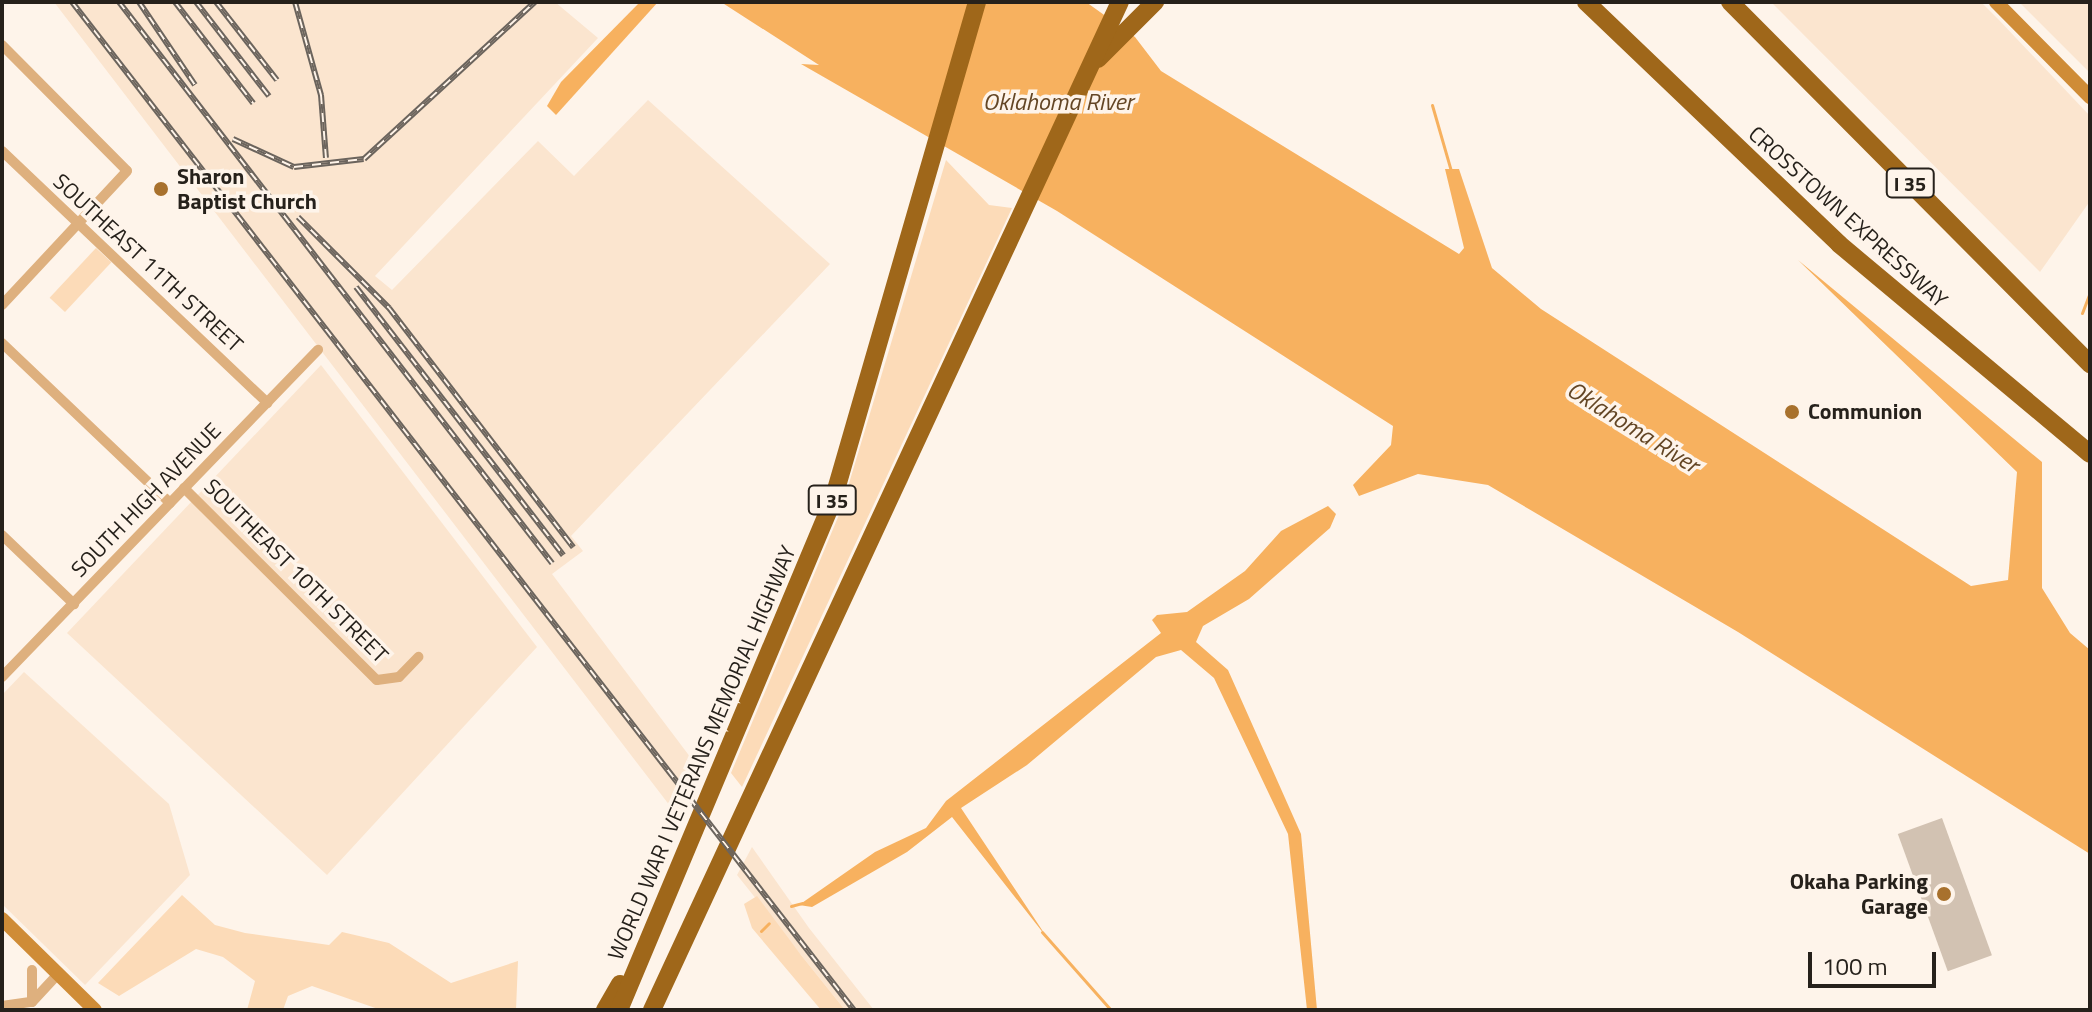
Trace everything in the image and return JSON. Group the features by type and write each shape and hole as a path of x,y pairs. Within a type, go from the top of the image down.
{"highway":[{"path":"1087,69 1120,2"},
{"name":"CROSSTOWN EXPRESSWAY","path":"1586,2 1839,244 2090,454"},
{"name":"I 35","path":"1730,2 2090,364"},
{"name":"WORLD WAR I VETERANS MEMORIAL HIGHWAY","path":"619,1010 833,500 977,4"},
{"name":"I 35","path":"652,1010 1087,69 1151,6"},
{"path":"605,1010 658,919"}],"main road":[{"path":"1996,2 2090,97"},
{"path":"2,919 95,1010"}],"street":[{"path":"2,45 127,171 80,225 2,305"},
{"name":"SOUTHEAST 11TH STREET","path":"2,151 268,403"},
{"path":"2,343 170,503"},
{"name":"SOUTH HIGH AVENUE","path":"2,677 318,350"},
{"name":"SOUTHEAST 10TH STREET","path":"184,488 377,680 399,677 418,657"},
{"path":"2,535 74,604"},
{"path":"32,970 32,1002"},
{"path":"2,1006 32,1002 58,974"}],"shaded area":[{"path":"54,2 555,2 598,38 375,276 392,290 538,141 574,176 648,100 830,264 571,536 583,551 552,574 697,766 680,819"},
{"path":"1771,2 1981,2 1999,20 2090,116 2090,201 2040,272"},
{"path":"2019,2 2090,2 2090,73"},
{"path":"946,160 989,205 1012,208 742,787 731,773 841,510"},
{"path":"96,248 111,262 65,312 50,298"},
{"path":"321,365 537,647 327,875 67,633"},
{"path":"24,672 169,804 190,875 85,985 2,904 2,695"},
{"path":"752,847 809,928 874,1010 845,1010 737,875"},
{"path":"182,895 215,925 245,933 329,945 342,932 389,943 451,983 518,961 516,1010 381,1010 312,986 288,996 283,1010 247,1010 255,981 223,957 196,949 119,996 98,983"},
{"path":"757,896 845,1010 821,1010 752,928 744,904"}],"water":[{"path":"640,2 658,2 556,115 547,106 561,82"},
{"name":"Oklahoma River","path":"721,2 1086,2 1135,37 1161,71 1459,254 1464,248 1445,169 1459,169 1492,268 1541,309 1971,586 2008,580 2017,472 1798,260 2042,462 2042,588 2070,633 2090,650 2090,854 1738,632 1488,485 1418,474 1359,496 1353,485 1391,445 1393,426 1057,211 801,64 819,65"},
{"path":"1328,506 1336,514 1330,528 1249,599 1203,626 1196,642 1228,670 1301,834 1317,1010 1307,1010 1288,834 1214,678 1181,650 1156,657 1027,765 961,808 1048,939 952,817 907,852 812,907 799,905 875,852 926,828 946,801 1161,633 1152,620 1157,615 1187,612 1245,571 1281,531"}],"building":[{"name":"Okaha Parking Garage","path":"1942,818 1992,955 1948,971 1898,834"}],"waterway":[{"path":"1432,105 1451,171"},
{"path":"2082,313 2090,292"},
{"path":"791,906 802,903"},
{"path":"761,931 769,923"},
{"path":"1042,932 1111,1010"}],"railway":[{"path":"72,2 854,1010"},
{"path":"119,2 552,563"},
{"path":"139,2 195,85"},
{"path":"175,2 253,103"},
{"path":"196,2 269,96"},
{"path":"216,2 277,80"},
{"path":"295,2 321,95 326,158"},
{"path":"233,139 294,167 364,159 535,2"},
{"path":"298,217 389,308 573,547"},
{"path":"356,287 563,555"}],"place":[{"name":"Sharon Baptist Church","path":"161,189"},
{"name":"Communion","path":"1792,412"},
{"name":"Okaha Parking Garage","path":"1944,894"}]}
